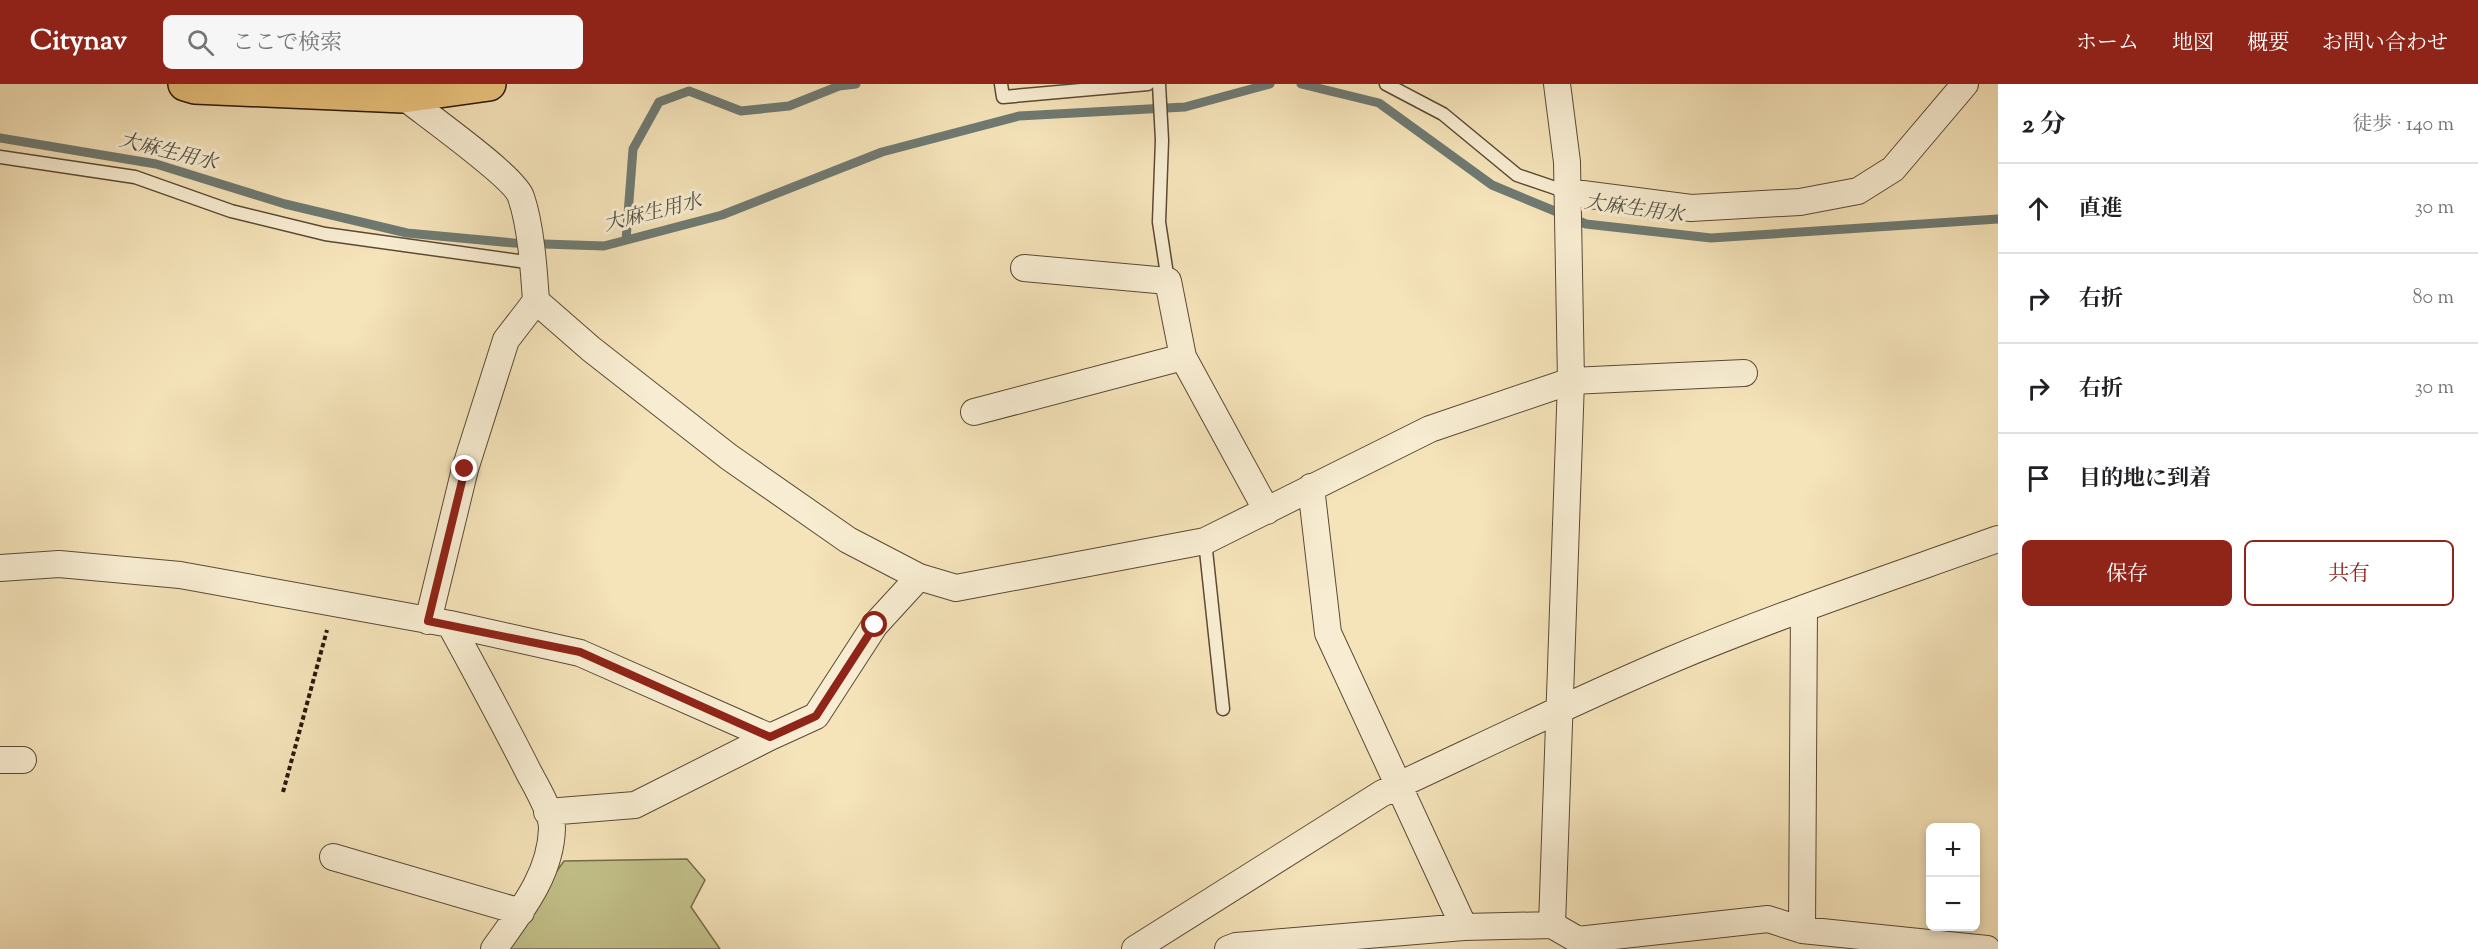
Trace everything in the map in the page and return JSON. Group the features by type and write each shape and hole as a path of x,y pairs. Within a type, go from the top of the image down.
{"highway":[{"path":"185,84 195,87 405,90 489,84"}],"street":[{"path":"1552,926 1571,381 1567,162 1557,84"},
{"path":"1567,193 1691,208 1800,202 1858,191 1893,169 1965,84"},
{"path":"405,90 495,168 521,195 533,261 536,301 506,340 465,469 439,623 508,731 552,825 547,860 528,902 494,949"},
{"path":"1024,268 1168,282 1183,357 1267,511"},
{"path":"536,301 591,350 729,457 848,540 919,577 956,588 1205,541 1430,429 1571,381 1744,374"},
{"path":"974,412 1183,357"},
{"path":"1311,488 1328,633 1464,927"},
{"path":"1135,949 1381,794 1399,785 1559,709 1672,660 1804,608 1998,539"},
{"path":"0,568 59,564 180,575 439,623 580,652 770,737"},
{"path":"547,813 635,805 816,716 875,625 919,577"},
{"path":"1802,930 1804,608"},
{"path":"333,857 521,912"},
{"path":"1228,949 1236,946 1464,927 1552,926 1578,940 1768,919 1802,930 1987,949"}],"lane":[{"path":"1001,84 1003,97 1155,85 1162,129 1159,222 1168,282"},
{"path":"1386,84 1443,114 1516,175 1567,193"},
{"path":"0,157 135,177 231,211 325,234 533,261"},
{"path":"1205,541 1224,709"}],"path":[{"path":"283,792 334,603"}],"shaded area":[{"path":"687,859 705,880 691,907 720,949 501,949 564,861"}],"waterway":[{"path":"626,240 633,149 659,102 689,91 741,111 789,106 839,86 856,84"},
{"name":"大麻生用水","path":"0,138 156,164 285,204 407,233 514,243 604,246 722,215 882,152 1019,116 1185,107 1270,84"},
{"name":"大麻生用水","path":"1301,84 1379,103 1492,185 1586,224 1711,238 1998,219"}],"route":[{"path":"465,469 428,621 580,652 770,737 816,716 875,625"}]}
